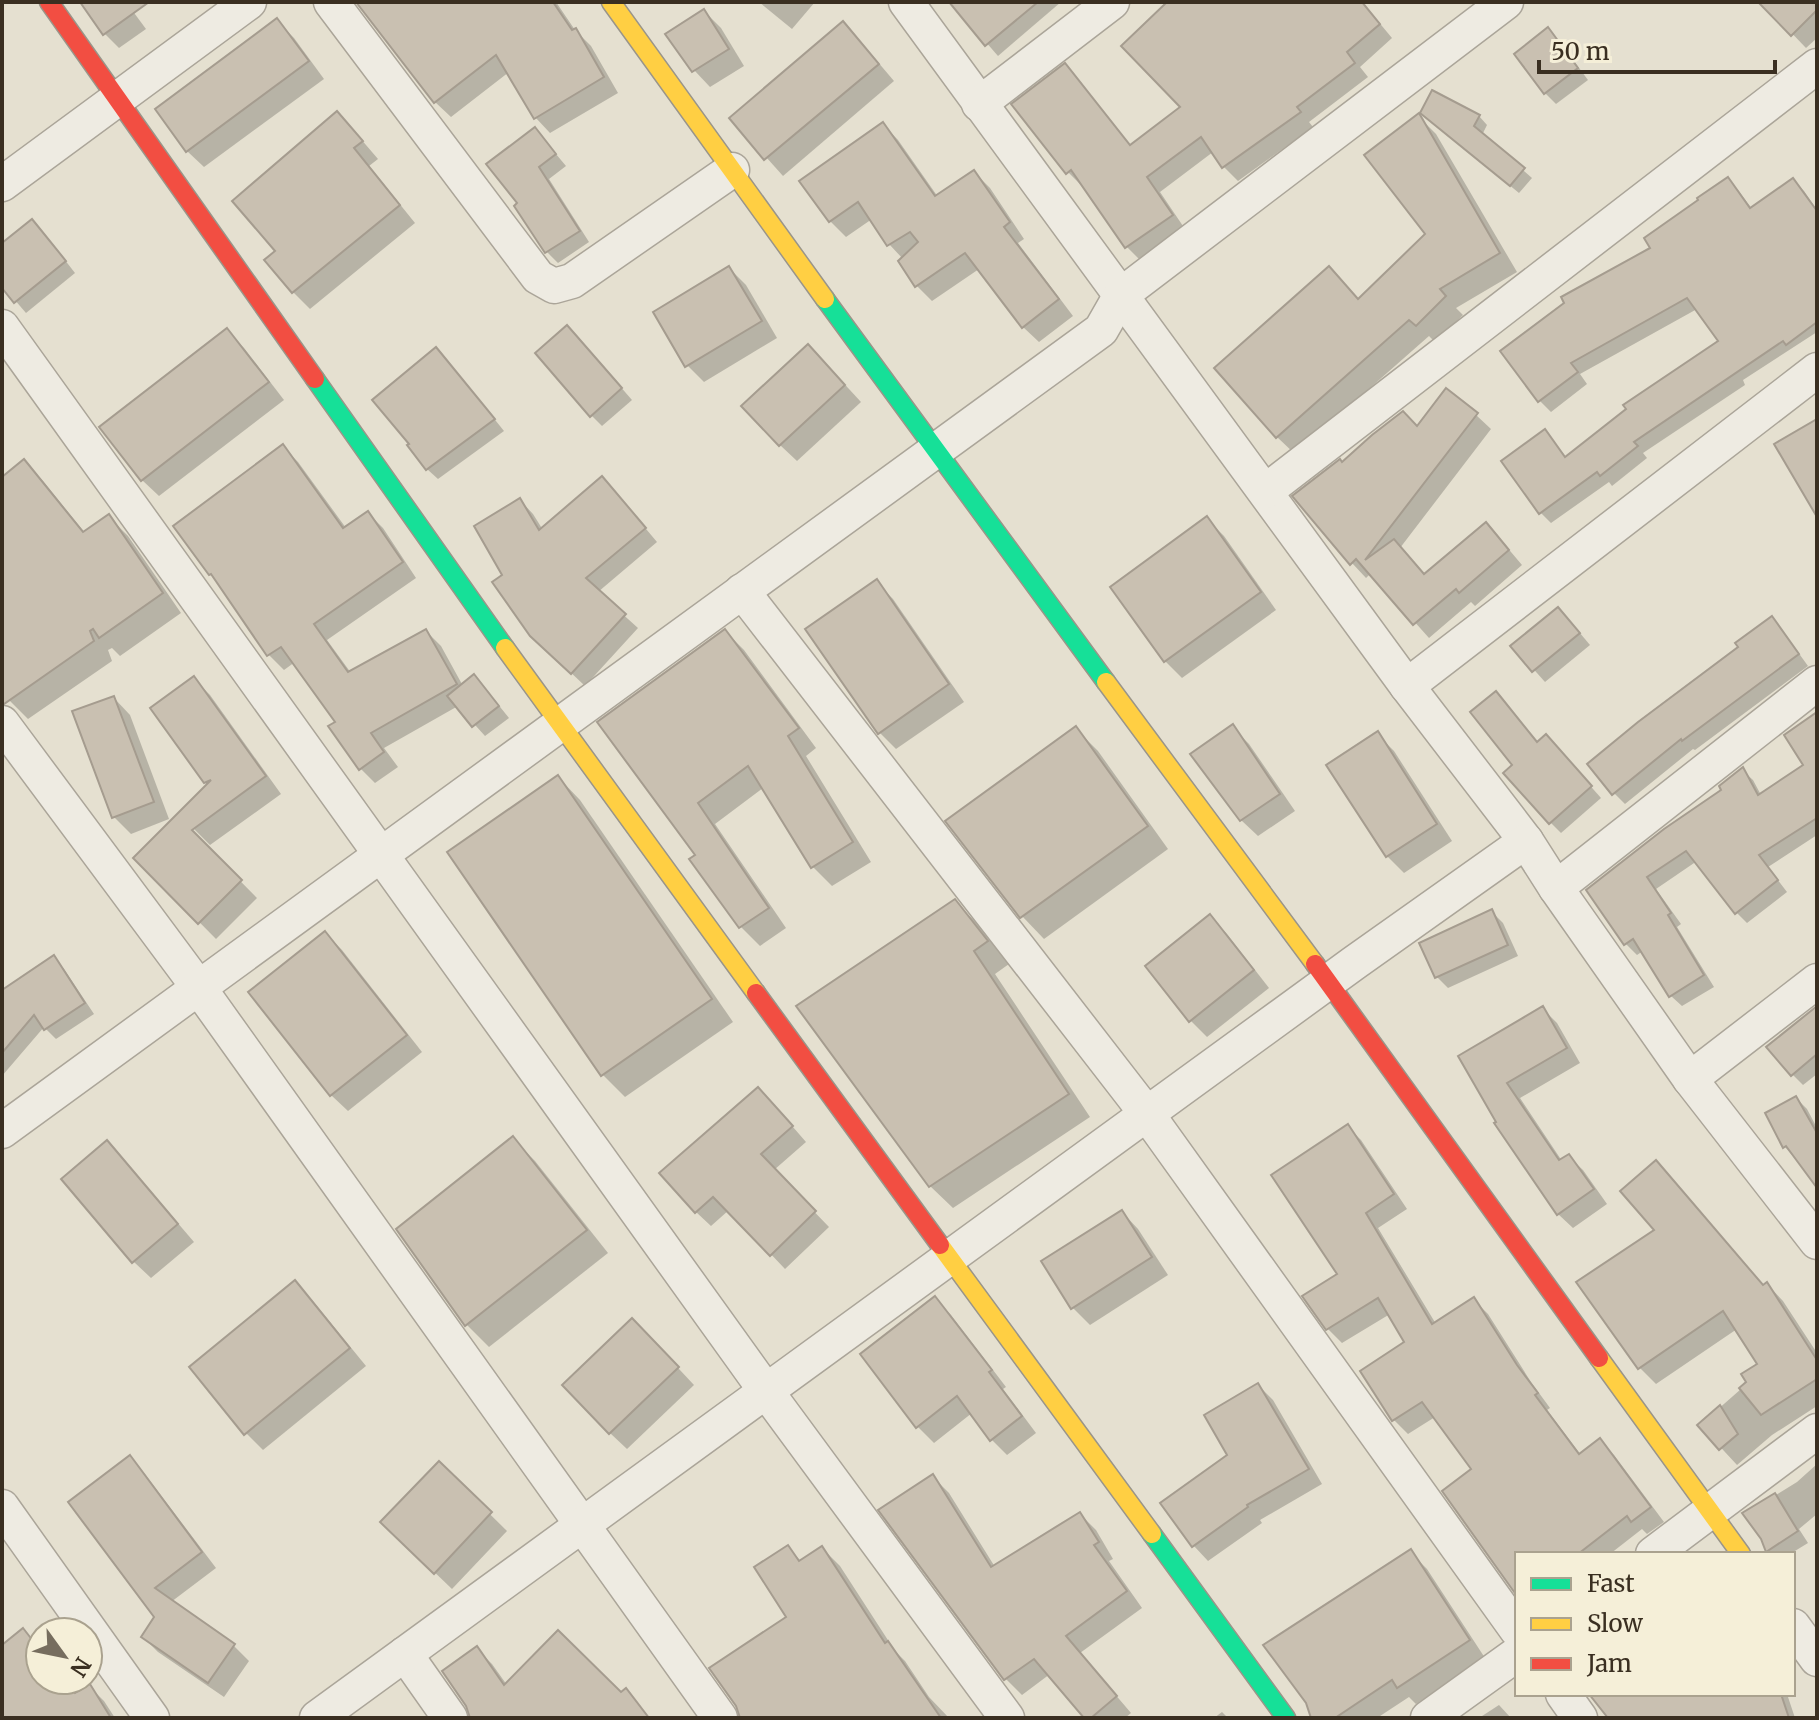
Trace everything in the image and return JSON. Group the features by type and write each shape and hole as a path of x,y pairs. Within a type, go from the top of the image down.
{"street":[{"path":"49,2 559,724 1286,1718"},
{"path":"2,184 249,2"},
{"path":"331,2 538,277 554,286 572,281 732,170"},
{"path":"611,2 935,451 1328,982 1740,1552"},
{"path":"906,2 1407,686 1526,841 1690,1079 1817,1242"},
{"path":"979,104 1112,2"},
{"path":"2,1131 1101,330 1121,295 1506,2"},
{"path":"1266,491 1817,66"},
{"path":"2,327 766,1391 1007,1718"},
{"path":"1407,686 1817,370"},
{"path":"742,591 1147,1114 1515,1627"},
{"path":"1556,888 1817,683"},
{"path":"2,723 199,988 720,1718"},
{"path":"317,1718 1526,841"},
{"path":"1690,1079 1817,981"},
{"path":"1656,1552 1817,1431"},
{"path":"2,1507 152,1718"},
{"path":"1795,1629 1817,1659"},
{"path":"405,1654 450,1718"},
{"path":"1428,1718 1515,1655"},
{"path":"1564,1696 1580,1718"}],"building":[{"path":"80,2 149,2 103,35"},
{"path":"356,2 553,2 572,30 576,28 604,77 534,119 496,55 434,103"},
{"path":"949,2 1038,2 985,46"},
{"path":"1167,2 1362,2 1380,24 1347,52 1355,63 1297,107 1301,112 1222,168 1201,137 1147,177 1173,215 1125,248 1071,170 1066,174 1011,104 1065,63 1130,145 1180,107 1121,46"},
{"path":"1758,2 1817,2 1817,10 1791,36"},
{"path":"704,9 729,49 692,72 665,34"},
{"path":"277,18 309,61 186,152 155,109"},
{"path":"843,21 879,64 764,160 729,118"},
{"path":"1548,27 1578,68 1544,94 1514,54"},
{"path":"1432,90 1480,115 1474,126 1525,168 1510,186 1420,113"},
{"path":"337,111 363,141 354,148 400,205 292,293 264,260 275,251 232,201"},
{"path":"1419,113 1500,253 1440,289 1446,296 1416,326 1409,320 1276,438 1214,368 1329,266 1358,299 1425,234 1364,155"},
{"path":"883,122 935,196 974,170 1010,222 1004,227 1059,299 1022,328 965,253 915,287 898,261 918,242 910,232 887,246 858,202 829,222 799,181"},
{"path":"535,127 556,154 539,167 580,231 545,253 514,206 517,203 486,164"},
{"path":"1728,177 1750,208 1793,178 1817,211 1817,322 1786,345 1783,341 1634,442 1638,446 1600,476 1597,472 1539,514 1501,461 1545,429 1565,457 1626,409 1623,405 1718,341 1687,298 1571,363 1578,372 1538,402 1500,351 1564,303 1561,297 1650,248 1644,238"},
{"path":"32,219 66,261 14,303 2,288 2,243"},
{"path":"729,266 762,321 685,367 653,312"},
{"path":"567,325 622,388 590,417 535,353"},
{"path":"227,328 269,382 141,481 99,427"},
{"path":"808,344 845,385 779,446 741,406"},
{"path":"436,347 495,419 426,470 409,444 372,400"},
{"path":"1446,388 1478,413 1365,560 1394,539 1424,574 1486,522 1509,550 1459,593 1456,589 1413,625 1356,559 1350,565 1292,496 1340,459 1342,462 1403,411 1417,426"},
{"path":"1817,419 1817,517 1774,444"},
{"path":"283,444 343,528 368,511 403,562 314,624 348,672 426,629 457,684 371,733 384,752 359,770 328,726 335,722 281,647 267,656 211,574 173,526"},
{"path":"24,459 83,532 109,514 163,593 99,638 93,629 90,631 94,641 4,704 2,477"},
{"path":"602,476 646,528 586,578 626,614 571,674 530,636 492,582 502,575 474,526 520,498 539,530"},
{"path":"1207,516 1261,592 1164,662 1110,587"},
{"path":"877,579 949,684 878,734 805,629"},
{"path":"1558,607 1580,633 1532,672 1510,646"},
{"path":"1772,616 1799,654 1681,739 1612,795 1587,764 1738,647 1735,643"},
{"path":"725,629 799,728 788,736 853,842 811,868 748,766 698,803 769,908 739,928 689,859 695,855 597,722"},
{"path":"474,674 499,706 472,727 447,696"},
{"path":"194,676 266,776 192,830 242,880 198,924 133,858 211,780 204,783 150,708"},
{"path":"1496,691 1537,742 1546,734 1592,786 1549,824 1503,773 1512,765 1470,712"},
{"path":"114,696 154,802 112,818 72,711"},
{"path":"1817,712 1817,818 1759,855 1778,880 1735,914 1686,851 1647,877 1671,913 1668,915 1704,975 1669,997 1633,939 1624,945 1586,890 1664,829 1721,790 1719,786 1743,767 1758,795 1803,765 1784,735"},
{"path":"1233,724 1280,794 1240,821 1190,754"},
{"path":"1076,726 1148,826 1020,918 945,821"},
{"path":"1378,731 1437,824 1386,857 1326,765"},
{"path":"558,775 712,999 601,1076 447,852"},
{"path":"955,899 988,941 974,951 1069,1094 929,1187 796,1006"},
{"path":"1492,909 1508,945 1435,978 1419,943"},
{"path":"1210,914 1254,970 1189,1022 1145,966"},
{"path":"325,931 407,1035 330,1096 248,992"},
{"path":"54,955 85,1003 44,1030 34,1015 2,1053 2,990"},
{"path":"1543,1006 1567,1048 1507,1083 1559,1160 1569,1154 1594,1189 1557,1215 1494,1123 1458,1056"},
{"path":"1817,1006 1817,1054 1791,1076 1766,1047"},
{"path":"758,1087 793,1126 761,1154 816,1211 770,1256 713,1197 695,1213 659,1173"},
{"path":"1796,1096 1817,1133 1817,1188 1786,1146 1783,1148 1765,1113"},
{"path":"1348,1124 1394,1194 1366,1213 1432,1324 1474,1297 1538,1393 1535,1395 1579,1454 1600,1438 1651,1507 1631,1522 1627,1516 1581,1552 1515,1552 1515,1593 1442,1491 1471,1469 1422,1402 1392,1421 1360,1371 1404,1342 1378,1298 1326,1330 1302,1296 1337,1274 1271,1175"},
{"path":"513,1136 587,1230 465,1326 396,1229"},
{"path":"107,1140 178,1224 132,1263 61,1179"},
{"path":"1656,1160 1763,1285 1767,1282 1817,1360 1817,1379 1761,1415 1739,1388 1746,1382 1741,1374 1757,1364 1723,1311 1638,1369 1576,1282 1654,1230 1620,1191"},
{"path":"1122,1210 1152,1257 1071,1309 1041,1261"},
{"path":"295,1280 350,1348 244,1435 189,1367"},
{"path":"935,1296 992,1370 989,1372 1022,1416 990,1441 957,1396 916,1428 860,1354"},
{"path":"632,1318 679,1367 609,1434 562,1385"},
{"path":"1258,1383 1309,1469 1247,1505 1192,1547 1160,1503 1227,1455 1204,1415"},
{"path":"1720,1405 1738,1434 1719,1450 1697,1425"},
{"path":"130,1455 202,1552 155,1588 235,1644 208,1683 141,1637 154,1617 68,1502"},
{"path":"439,1461 492,1512 434,1574 380,1522"},
{"path":"933,1474 991,1567 1080,1512 1099,1542 1094,1545 1127,1591 1066,1636 1117,1696 1091,1718 1084,1718 1034,1659 1004,1680 878,1510"},
{"path":"1775,1493 1798,1531 1766,1552 1761,1539 1742,1513"},
{"path":"788,1545 799,1561 822,1546 885,1643 888,1641 941,1718 740,1718 736,1706 709,1668 786,1617 754,1567"},
{"path":"1411,1549 1470,1640 1397,1688 1392,1680 1335,1718 1311,1718 1306,1703 1263,1645"},
{"path":"24,1629 24,1696 97,1696 111,1718 2,1718 2,1645"},
{"path":"558,1630 621,1692 626,1688 649,1718 470,1718 466,1706 442,1671 477,1646 504,1685"},
{"path":"1591,1696 1782,1696 1789,1718 1608,1718"}],"traffic: fast":[{"path":"825,299 1106,682"},
{"path":"315,379 505,648"},
{"path":"1152,1534 1286,1718"}],"traffic: slow":[{"path":"611,2 825,299"},
{"path":"505,648 756,993"},
{"path":"1106,682 1315,964"},
{"path":"940,1245 1152,1534"},
{"path":"1599,1358 1740,1552"}],"traffic: jam":[{"path":"49,2 315,379"},
{"path":"1315,964 1599,1358"},
{"path":"756,993 940,1245"}]}
